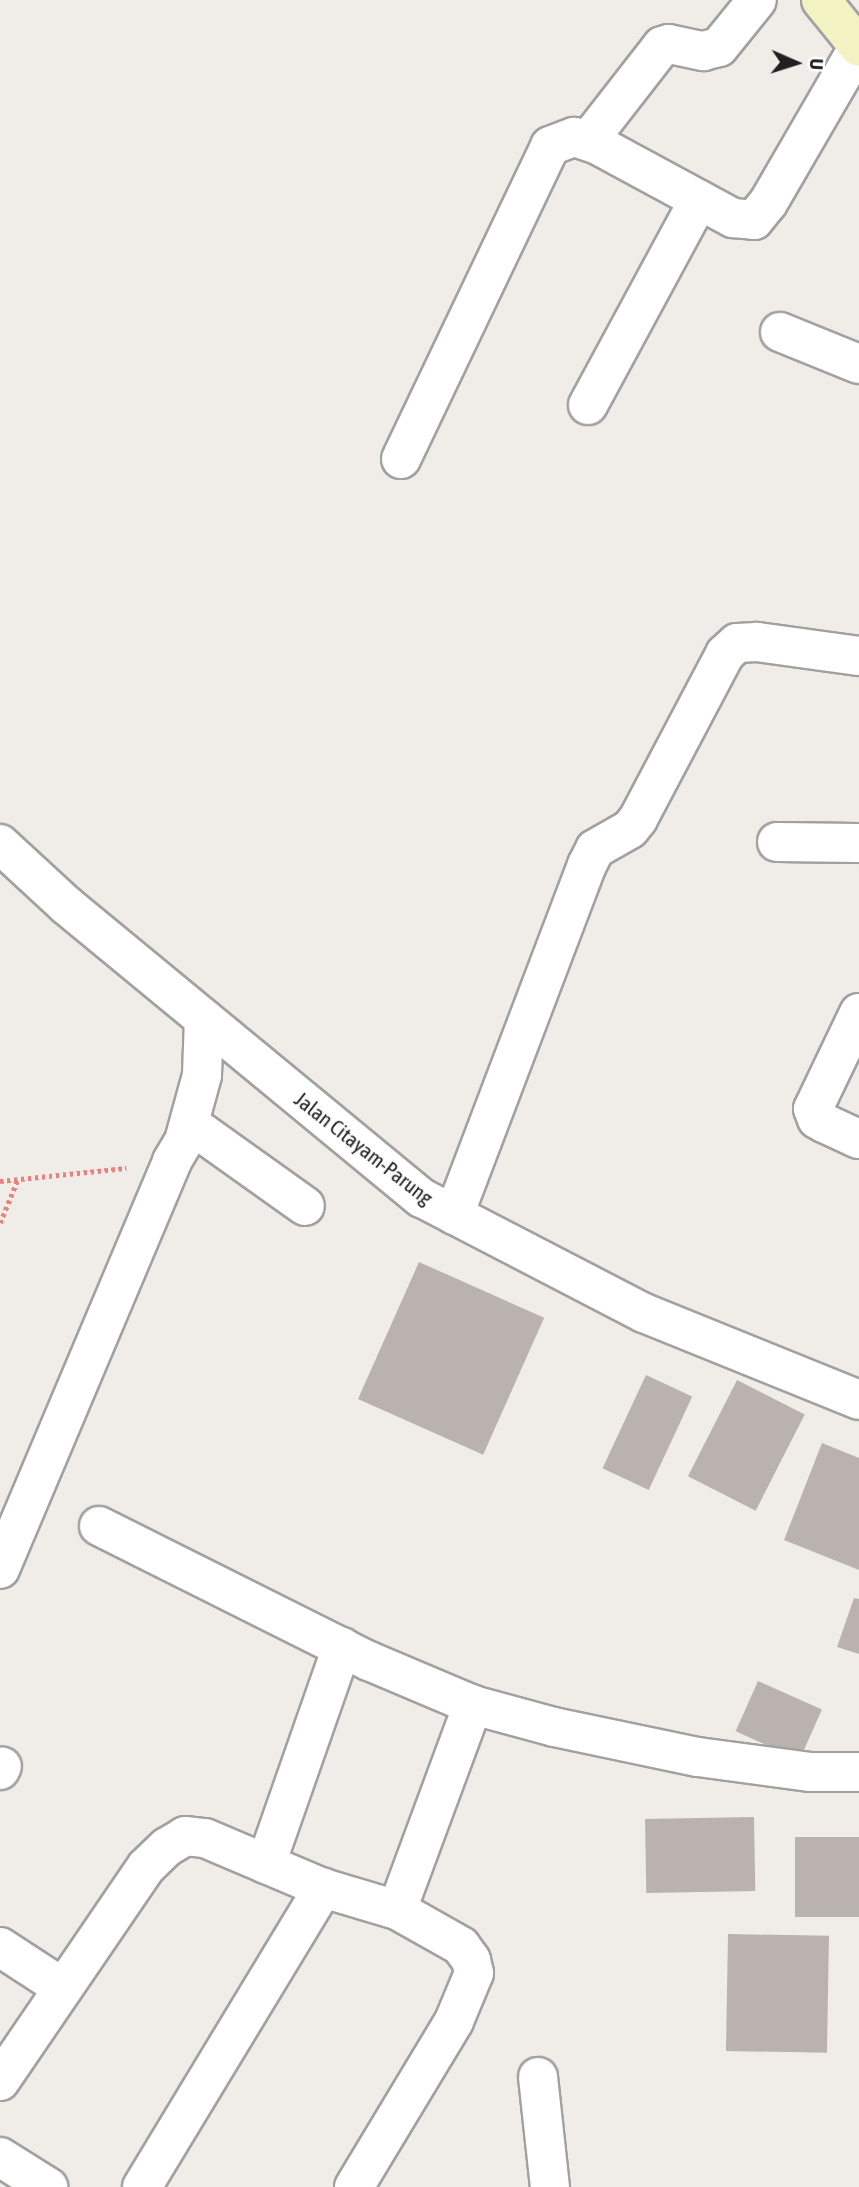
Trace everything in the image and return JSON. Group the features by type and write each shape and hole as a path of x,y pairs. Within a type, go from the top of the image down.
{"main road":[{"path":"821,0 859,46"}],"street":[{"path":"588,141 662,46 670,44 704,51 719,47 757,0"},
{"path":"401,459 550,146 574,138 588,141 733,218 754,220 768,203 859,46"},
{"path":"588,405 699,200"},
{"path":"780,332 859,363"},
{"path":"454,1215 587,865 595,849 630,830 638,819 725,654 737,643 757,642 859,656"},
{"path":"777,842 859,843"},
{"name":"Jalan Citayam-Parung","path":"0,844 66,905 422,1198 643,1313 859,1400"},
{"path":"859,1013 813,1109 817,1119 859,1139"},
{"path":"0,1569 190,1124 202,1074 204,1018"},
{"path":"190,1124 305,1206"},
{"path":"99,1526 342,1647 473,1705 555,1727 698,1757 811,1772 859,1772"},
{"path":"265,1864 342,1647"},
{"path":"397,1910 473,1705"},
{"path":"0,2081 146,1867 167,1847 185,1836 205,1838 323,1888 397,1910 461,1946 471,1960 474,1973 454,2021 354,2187"},
{"path":"142,2187 323,1888"},
{"path":"0,1947 63,1988"},
{"path":"538,2077 550,2187"},
{"path":"0,2157 48,2187"}],"path":[{"path":"0,1181 172,1161"},
{"path":"0,1223 17,1181"}],"building":[{"path":"419,1262 544,1318 483,1455 358,1399"},
{"path":"646,1375 692,1397 649,1490 602,1468"},
{"path":"737,1380 805,1415 756,1511 688,1476"},
{"path":"822,1443 859,1458 859,1570 784,1540"},
{"path":"854,1598 859,1599 859,1654 837,1647"},
{"path":"758,1681 822,1709 800,1760 736,1731"},
{"path":"754,1817 755,1891 646,1893 645,1819"},
{"path":"795,1837 859,1837 859,1917 795,1917"},
{"path":"728,1934 829,1936 827,2053 726,2051"}]}
